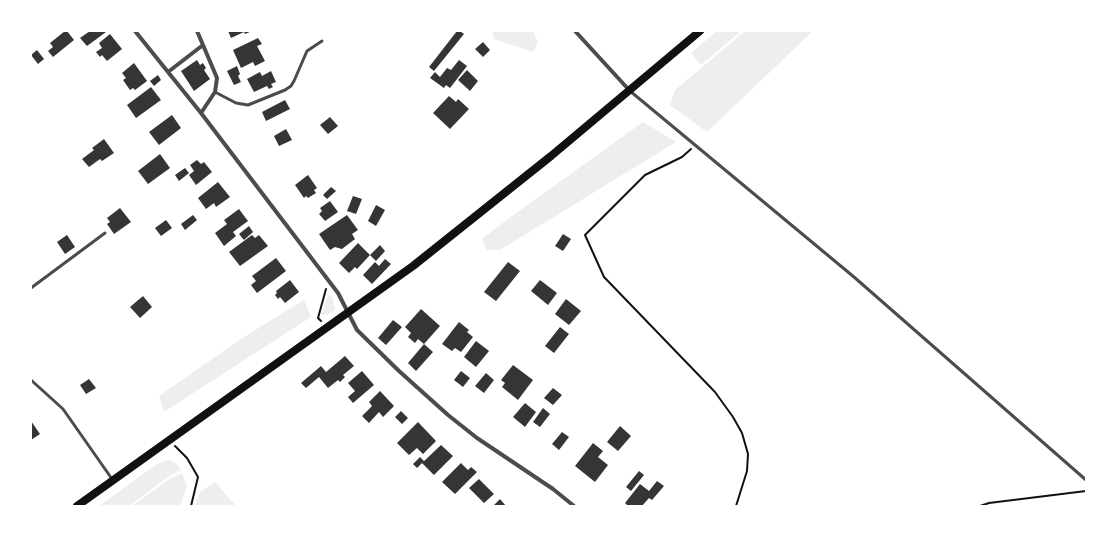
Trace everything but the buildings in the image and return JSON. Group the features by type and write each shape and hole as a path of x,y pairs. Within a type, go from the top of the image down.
{"main road":[{"path":"77,506 412,266 465,225 630,91 700,31"}],"street":[{"path":"135,31 201,113 338,293 357,330 399,371 448,415 477,438 553,489 574,506"},
{"path":"197,31 216,78 215,92 201,113"},
{"path":"575,31 630,91"},
{"path":"168,72 203,45"}],"lane":[{"path":"215,92 236,103 248,105 285,90 291,86 294,81 307,51 322,42"},
{"path":"630,91 854,277 1086,480"},
{"path":"31,288 105,233"},
{"path":"31,380 62,410 113,480"}],"path":[{"path":"695,146 682,157 645,176 585,235 604,277 715,392 733,417 742,433 748,454 747,471 736,506"},
{"path":"328,280 318,318 328,326"},
{"path":"169,440 187,458 198,477 191,506"},
{"path":"980,506 989,503 1086,491"}],"shaded area":[{"path":"493,31 533,31 538,42 533,52 494,39"},
{"path":"717,31 741,31 701,65 691,53"},
{"path":"745,31 813,31 707,132 670,105 675,90"},
{"path":"643,122 676,142 500,250 487,250 482,239"},
{"path":"328,295 332,296 335,309 329,314 321,315"},
{"path":"304,300 311,317 164,412 159,396 244,337"},
{"path":"169,460 177,464 181,470 168,477 129,506 99,506 157,464"},
{"path":"182,473 187,486 180,506 132,506 171,478"},
{"path":"215,482 236,506 195,506 200,492"}]}
